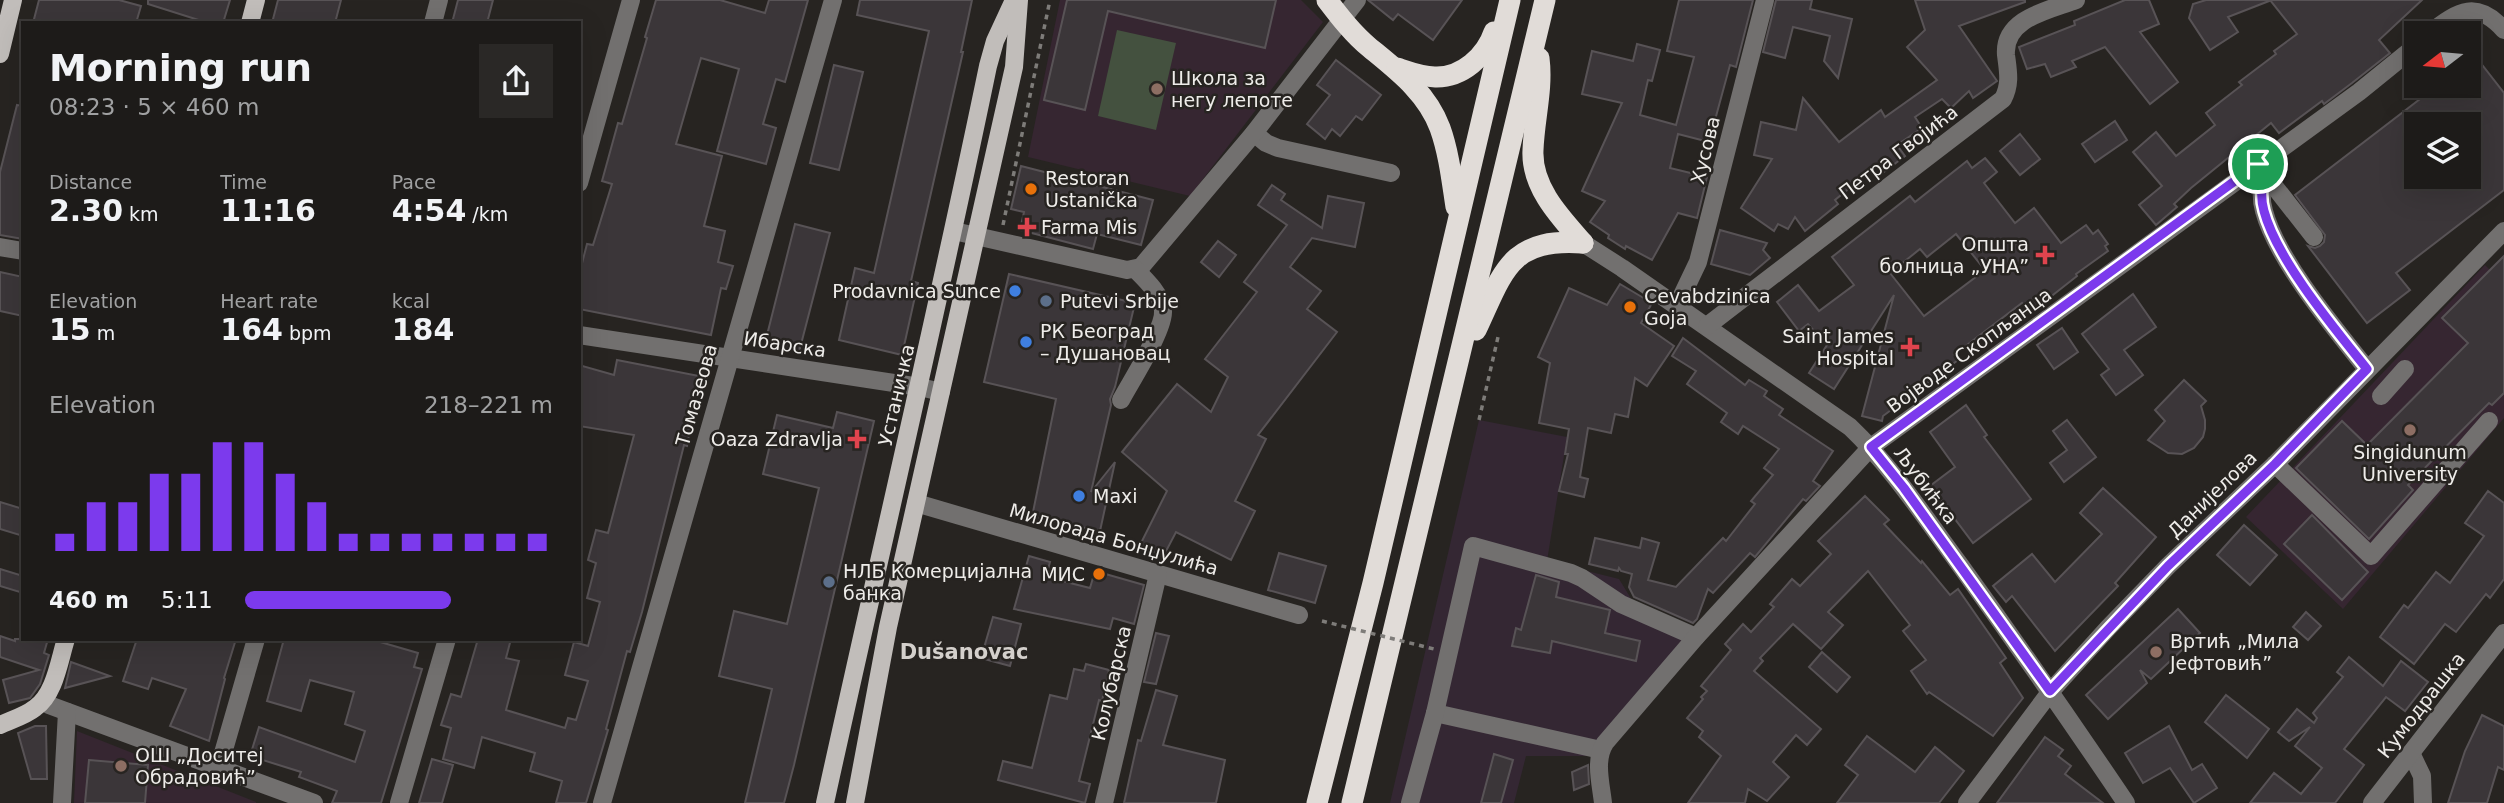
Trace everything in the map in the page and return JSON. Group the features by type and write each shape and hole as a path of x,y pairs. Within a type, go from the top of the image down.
{"highway":[{"path":"1326,0 1370,48 1395,68 1422,96 1440,129 1448,158 1458,220"},
{"path":"1395,68 1434,77 1449,75 1465,68 1482,54 1492,37 1504,0"},
{"path":"1317,803 1373,583 1510,0"},
{"path":"1352,803 1545,0"},
{"path":"1537,36 1540,65 1533,152 1535,170 1551,205 1583,243"},
{"path":"1462,348 1476,329 1495,285 1519,256 1544,244 1559,241 1583,243"}],"main road":[{"path":"0,54 13,0"},
{"path":"251,21 256,0"},
{"name":"Устаничка","path":"825,803 882,541 920,387 988,66 995,41 1014,0"},
{"path":"855,803 888,627 1014,68 1019,0"},
{"path":"0,725 43,705 65,641"}],"street":[{"path":"434,21 439,0"},
{"path":"581,176 631,0"},
{"name":"Томазеова","path":"602,803 833,0"},
{"path":"954,231 1127,270 1135,269 1148,260 1254,133 1357,0"},
{"name":"Хусова","path":"1677,306 1698,262 1765,0"},
{"name":"Петра Гвојића","path":"1707,326 2003,99 2009,77 2006,47 2013,31 2024,19 2076,0"},
{"path":"2448,21 2458,14 2481,10 2491,14 2504,30"},
{"name":"Војводе Скопљанца","path":"1601,750 1696,637 1871,447 2261,169 2404,56"},
{"path":"1254,133 1266,143 1278,148 1391,173"},
{"path":"2261,169 2314,237"},
{"path":"2261,169 2263,209 2276,239 2307,290 2371,365 2400,375 2381,396"},
{"name":"Данијелова","path":"1967,803 2050,691 2168,566 2275,464 2504,231"},
{"name":"Љубићка","path":"1583,243 1850,427 1871,447 1904,488 2050,691 2126,803"},
{"path":"0,247 21,251"},
{"path":"1121,400 1161,326 1163,310 1158,296 1135,269"},
{"name":"Ибарска","path":"581,335 941,392"},
{"path":"2275,464 2371,556 2489,421"},
{"name":"Милорада Бонџулића","path":"916,503 1299,615"},
{"path":"1410,803 1436,713 1473,547 1571,572 1631,610 1696,637"},
{"name":"Колубарска","path":"1104,803 1158,574"},
{"name":"Кумодрашка","path":"2372,803 2504,633"},
{"path":"219,767 255,641"},
{"path":"398,803 446,641"},
{"path":"43,705 219,767 267,794 314,803"},
{"path":"62,803 67,712"},
{"path":"1436,713 1601,750 1603,803"},
{"path":"2411,753 2422,776 2423,803"}],"path":[{"path":"1000,241 1050,0"},
{"path":"1479,420 1499,332"},
{"path":"1322,621 1434,649"}],"shaded area":[{"name":"Школа за негу лепоте","path":"1060,0 1301,0 1323,22 1190,196 1028,157"},
{"name":"Singidunum University","path":"2485,265 2504,284 2504,418 2343,609 2246,517"},
{"path":"1479,420 1567,437 1547,561 1619,579 1635,605 1693,629 1590,756 1526,756 1514,803 1390,803"},
{"name":"ОШ „Доситеј Обрадовић”","path":"77,731 256,802 256,803 74,803"}],"green space":[{"path":"1117,30 1176,43 1156,130 1098,116"}],"building":[{"path":"39,0 119,0 141,6 137,21 34,21"},
{"path":"148,0 230,0 224,21 202,21 148,4"},
{"path":"278,0 341,0 336,21 273,21"},
{"path":"458,0 493,0 488,21 453,21"},
{"path":"656,0 720,0 765,13 769,0 808,0 785,82 776,79 763,124 776,128 766,164 717,151 739,69 701,58 689,99 676,144 722,156 704,226 725,231 718,262 733,266 726,289 721,288 711,335 581,309 581,267 587,244 593,245 612,184 602,181 618,123 622,124 647,38 645,37"},
{"path":"860,0 972,0 963,52 911,281 918,283 902,355 839,340 855,268 874,273 929,31 857,15"},
{"path":"1067,0 1276,0 1265,48 1108,11 1085,110 1044,100"},
{"path":"1368,0 1462,0 1433,40 1398,14 1393,20"},
{"path":"1679,0 1753,0 1736,67 1730,65 1709,142 1678,134 1670,168 1707,177 1697,218 1678,213 1652,260 1626,246 1625,249 1590,222 1605,201 1582,191 1622,103 1582,94 1592,51 1633,61 1637,44 1660,50 1652,81 1648,80 1640,115 1676,125 1694,57 1667,51"},
{"path":"1776,0 1812,0 1810,9 1852,19 1838,78 1824,61 1830,36 1793,27 1785,58 1763,52"},
{"path":"1915,0 2025,0 1959,26 1997,81 1973,98 1969,91 1951,108 1942,99 1915,117 1922,128 1897,145 1905,156 1884,172 1878,165 1835,200 1838,204 1805,231 1795,217 1788,229 1778,224 1774,231 1741,208 1772,159 1754,155 1761,122 1796,130 1803,98 1839,142 1881,110 1885,117 1937,80 1907,47 1925,30"},
{"path":"2125,0 2149,0 2159,24 2140,32 2178,82 2150,104 2105,47 2072,61 2076,67 2051,77 2045,64 2027,69 2019,47 2075,25 2074,21"},
{"path":"2206,0 2269,1 2228,17 2238,32 2210,50 2189,18 2193,4"},
{"path":"2270,0 2422,0 2379,40 2390,53 2324,104 2322,101 2279,133 2271,123 2191,188 2174,204 2177,207 2156,225 2139,205 2162,186 2133,152 2156,132 2176,156 2215,125 2206,113 2242,85 2239,82 2297,34"},
{"path":"1336,60 1381,95 1362,120 1356,116 1340,136 1332,129 1325,139 1307,124 1330,95 1317,85"},
{"path":"834,65 863,72 839,170 810,163"},
{"path":"2482,65 2504,93 2504,190 2396,273 2410,290 2367,323 2308,246 2320,246 2325,235 2295,195 2421,98 2482,98"},
{"path":"17,105 21,106 21,239 0,235 0,172"},
{"path":"2115,121 2127,140 2095,162 2082,144"},
{"path":"2020,134 2040,159 2020,175 2000,151"},
{"path":"1985,158 1997,172 1984,183 2015,223 2034,208 2061,243 2086,225 2093,234 2098,230 2108,244 2105,246 2108,251 2030,313 2022,303 1954,355 1958,360 1883,416 1882,421 1862,416 1894,295 1834,389 1809,373 1827,345 1808,324 1799,331 1777,302 1798,285 1819,311 1854,285 1832,257 1910,196 1915,202 1967,161 1972,168","holes":["1956,234 1985,270 1924,316 1890,273 1920,249 1927,257"]},
{"path":"1021,166 1153,200 1141,245 1097,234 1093,249 1020,230 1024,212 1011,209"},
{"path":"1272,185 1285,194 1281,200 1322,228 1328,196 1364,203 1355,247 1312,238 1290,267 1321,291 1307,309 1337,332 1258,435 1266,439 1235,501 1255,511 1231,560 1176,532 1163,557 1140,545 1167,491 1122,452 1177,384 1211,412 1228,377 1205,359 1257,292 1244,282 1287,225 1258,205"},
{"path":"795,224 830,233 799,352 765,343"},
{"path":"1720,230 1767,243 1763,250 1770,258 1750,275 1711,264"},
{"path":"1218,241 1236,255 1219,277 1201,262"},
{"path":"2504,256 2504,393 2492,405 2489,403 2408,485 2413,490 2369,539 2296,468 2342,421 2367,445 2468,343 2442,318"},
{"path":"0,272 21,277 21,316 0,311"},
{"path":"1009,274 1135,303 1110,399 1111,405 1091,492 1115,462 1100,531 1032,517 1056,399 984,382"},
{"path":"1620,284 1652,303 1641,323 1674,346 1647,386 1635,378 1628,417 1615,414 1611,433 1588,428 1580,477 1588,479 1584,497 1559,491 1568,454 1565,454 1569,429 1539,423 1550,363 1538,357 1569,288 1607,305"},
{"path":"2133,294 2156,327 2124,350 2143,375 2116,395 2101,375 2109,369 2082,334"},
{"path":"2062,328 2078,352 2054,369 2037,345"},
{"path":"1683,338 1745,385 1749,380 1767,391 1764,396 1783,409 1779,415 1833,451 1813,481 1820,486 1806,501 1803,499 1755,557 1750,553 1713,593 1708,589 1693,623 1634,597 1629,587 1632,574 1619,568 1618,571 1589,564 1595,538 1640,548 1642,538 1659,543 1648,580 1676,587 1723,538 1726,541 1755,504 1751,501 1773,475 1764,468 1779,449 1743,426 1738,434 1721,422 1727,413 1687,384 1696,371 1672,356"},
{"path":"617,360 699,376 687,446 684,445 642,612 630,652 627,651 606,729 608,730 586,803 556,803 562,781 530,771 535,753 482,737 474,768 443,759 451,728 441,725 451,694 461,697 477,641 510,641 506,658 519,661 506,710 565,728 568,718 576,720 588,681 565,675 574,642 588,646 600,602 587,598 596,563 588,560 596,530 608,533 634,435 581,426 581,366 614,375"},
{"path":"2184,380 2206,401 2201,406 2205,429 2203,437 2194,448 2182,454 2168,453 2148,440 2165,421 2155,410"},
{"path":"1966,405 1987,435 1984,437 2031,499 1973,543 1930,486 1955,467 1930,432"},
{"path":"837,412 874,421 794,765 784,803 745,803 772,689 719,676 734,611 787,624 819,488 763,474 777,415 833,428"},
{"path":"2067,420 2096,457 2064,482 2050,463 2067,450 2053,431"},
{"path":"2103,488 2156,537 2115,583 2118,586 2055,651 2012,596 2006,602 1993,586 2032,554 2055,582 2102,534 2080,513"},
{"path":"2488,491 2504,503 2504,579 2490,598 2486,594 2456,632 2445,624 2414,664 2380,637 2404,605 2408,608 2436,572 2450,583 2484,536 2465,523"},
{"path":"1865,496 1889,520 1884,524 1921,563 1922,561 1950,595 1958,589 2006,658 2000,663 2023,698 1993,736 1929,692 1927,694 1911,671 1926,660 1903,631 1910,625 1868,571 1828,612 1843,625 1821,649 1793,624 1760,658 1763,661 1754,671 1821,729 1807,745 1796,735 1773,762 1789,777 1767,801 1748,789 1745,803 1688,803 1721,756 1699,737 1703,731 1687,718 1707,691 1701,686 1731,650 1725,644 1743,624 1751,632 1774,607 1770,604 1792,579 1800,586 1831,554 1818,541"},
{"path":"0,502 21,508 21,535 0,529"},
{"path":"2312,515 2368,572 2342,600 2284,544"},
{"path":"2244,525 2277,555 2250,585 2217,555"},
{"path":"1279,553 1326,566 1315,603 1268,590"},
{"path":"1029,556 1050,562 1046,577 1090,588 1095,571 1144,585 1134,624 1113,618 1110,629 1014,609"},
{"path":"0,569 21,575 21,592 0,586"},
{"path":"1536,575 1559,582 1556,597 1610,610 1605,633 1640,641 1636,661 1552,641 1550,653 1512,646 1516,628 1521,630"},
{"name":"Вртић „Мила Јефтовић”","path":"2178,609 2200,633 2151,679 2140,670 2147,683 2108,719 2086,695"},
{"path":"2306,612 2321,626 2308,640 2293,627"},
{"path":"993,617 1021,624 1010,666 981,658"},
{"path":"1156,633 1169,636 1156,684 1144,682"},
{"path":"0,636 15,641 47,641 44,653 49,655 40,684 30,698 9,703 3,680 39,670 0,657"},
{"path":"136,641 235,641 209,741 170,726 186,689 152,678 148,689 123,681"},
{"path":"283,641 377,641 418,653 414,667 422,669 381,803 332,803 337,791 299,777 301,772 250,756 259,727 355,762 365,731 345,724 354,692 310,680 301,711 267,701"},
{"path":"1822,652 1850,677 1837,692 1809,667"},
{"path":"2349,657 2383,686 2401,661 2428,682 2405,711 2386,697 2344,749 2364,765 2335,803 2250,803 2274,773 2301,794 2322,768 2295,746 2310,727 2289,741 2278,732 2297,709 2314,723 2317,718 2313,713 2343,677 2337,672"},
{"path":"71,662 110,676 65,688"},
{"path":"1086,664 1109,670 1079,781 1090,784 1085,803 998,780 1003,761 1032,768 1050,695 1067,699 1074,669 1084,671"},
{"path":"1156,690 1177,696 1163,745 1225,760 1216,803 1124,803 1138,740 1141,741"},
{"path":"2226,695 2269,729 2247,758 2205,722"},
{"path":"2482,715 2504,726 2504,770 2498,767 2487,803 2448,803 2465,751"},
{"path":"35,726 46,726 47,779 31,779 18,733"},
{"path":"2169,726 2192,770 2202,764 2217,788 2194,803 2170,768 2143,783 2125,753"},
{"path":"1867,736 1915,772 1935,747 1964,771 1939,803 1837,803 1858,775 1845,765"},
{"path":"2045,737 2063,750 2058,756 2071,766 2065,774 2103,803 1997,803"},
{"path":"1494,754 1513,760 1501,803 1481,803"},
{"path":"432,759 453,765 442,803 419,803"},
{"path":"89,760 148,765 145,803 85,803"},
{"path":"1588,765 1589,784 1574,790 1572,772"}],"place":[{"name":"Школа за негу лепоте","path":"1157,89"},
{"name":"Restoran Ustanička","path":"1031,189"},
{"name":"Farma Mis","path":"1027,227"},
{"name":"Општа болница „УНА”","path":"2045,255"},
{"name":"Prodavnica Sunce","path":"1015,291"},
{"name":"Putevi Srbije","path":"1046,301"},
{"name":"Cevabdzinica Goja","path":"1630,307"},
{"name":"РК Београд – Душановац","path":"1026,342"},
{"name":"Saint James Hospital","path":"1910,347"},
{"name":"Singidunum University","path":"2410,430"},
{"name":"Oaza Zdravlja","path":"857,439"},
{"name":"Maxi","path":"1079,496"},
{"name":"МИС","path":"1099,574"},
{"name":"НЛБ Комерцијална банка","path":"829,582"},
{"name":"Вртић „Мила Јефтовић”","path":"2156,652"},
{"name":"ОШ „Доситеј Обрадовић”","path":"121,766"}],"district":[{"name":"Dušanovac","path":"964,652"}],"route":[{"path":"2258,164 2264,173 2263,209 2276,239 2307,290 2367,369 2275,464 2168,566 2050,691 1904,488 1871,447 2258,164"}]}
